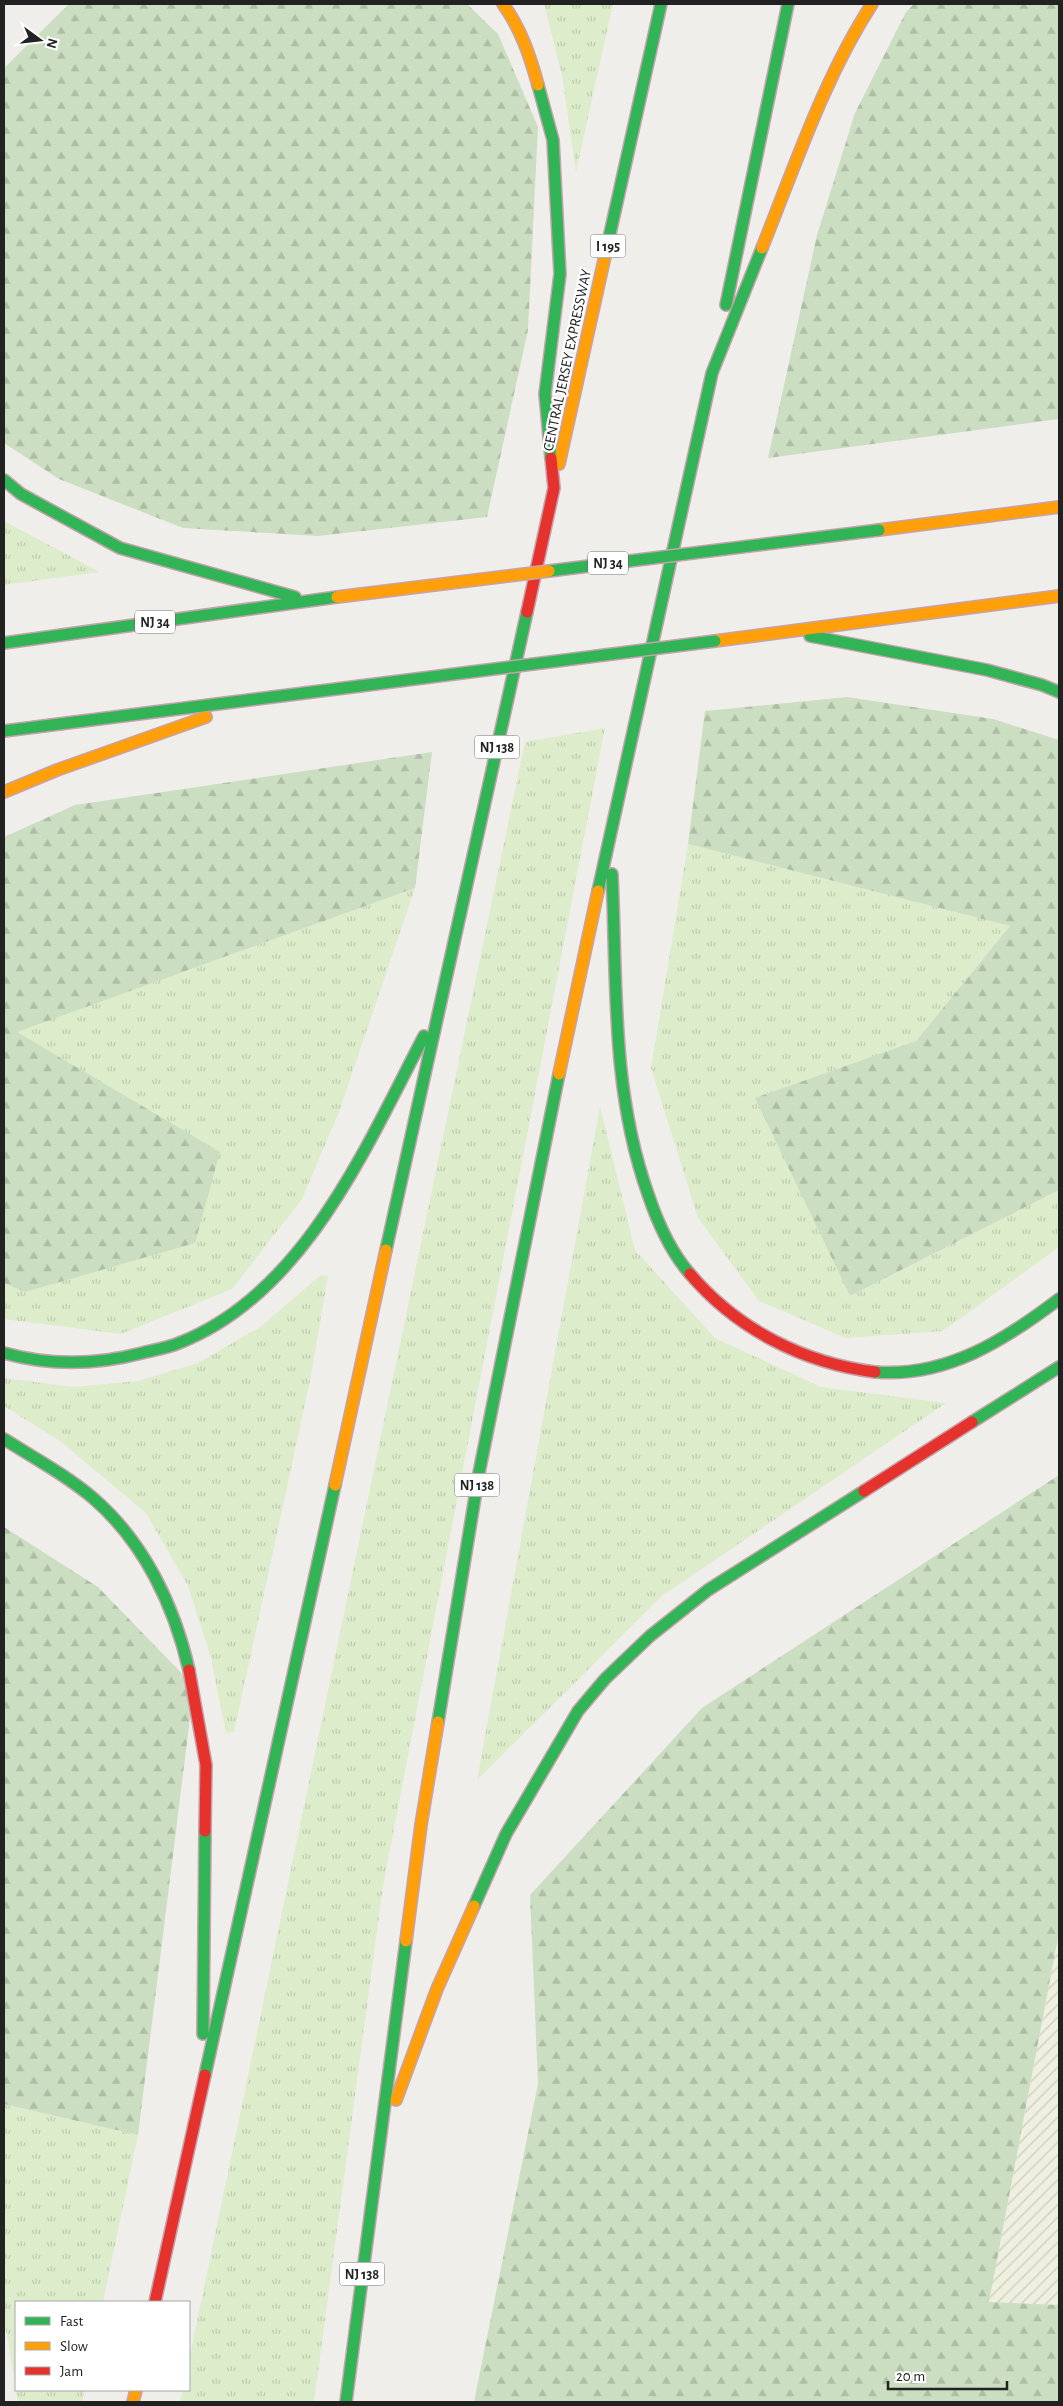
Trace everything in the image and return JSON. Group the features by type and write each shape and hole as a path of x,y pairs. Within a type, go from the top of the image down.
{"highway":[{"path":"503,4 516,22 531,60 553,140 560,274 545,394 554,488"},
{"name":"CENTRAL JERSEY EXPRESSWAY","path":"554,488 661,4"},
{"path":"712,373 764,113 788,4"},
{"path":"712,373 809,131 854,32 872,4"},
{"name":"NJ 138","path":"346,2402 421,1825 479,1473 541,1155 712,373"},
{"path":"4,480 21,494 120,548 306,600"},
{"name":"NJ 138","path":"156,2301 554,488"},
{"path":"1014,512 1050,496"},
{"name":"NJ 34","path":"4,643 306,600 1059,507"},
{"path":"4,731 1059,596"},
{"path":"787,632 987,670 1042,685 1059,692"},
{"path":"4,792 57,770 254,700"},
{"path":"611,831 618,1056 623,1095 634,1145 649,1196 675,1256 702,1289 733,1317 775,1343 801,1354 877,1372 920,1371 954,1363 980,1352 1021,1327 1059,1299"},
{"path":"4,1353 39,1361 68,1364 132,1357 183,1342 238,1311 278,1276 332,1207 440,1006"},
{"path":"379,2146 437,1989 506,1834 578,1711 605,1679 650,1636 708,1590 1059,1367"},
{"path":"4,1439 91,1497 112,1515 138,1546 170,1608 192,1674 201,1721 206,1766 202,2093"}],"green space":[{"path":"69,4 467,4 498,34 538,127 528,330 487,517 318,536 183,528 59,479 4,443 4,68"},
{"path":"544,4 613,4 576,172 562,75"},
{"path":"914,4 1059,4 1059,419 768,458 817,235 855,113 906,12"},
{"path":"4,521 100,572 4,585"},
{"path":"847,697 993,719 1059,740 1059,1190 850,1296 755,1098 916,1041 1010,926 688,844 705,711"},
{"path":"605,728 383,1886 314,2402 180,2402 183,2391 190,2391 190,2355 525,742"},
{"path":"432,752 415,888 17,1032 220,1152 195,1243 25,1292 4,1283 4,837 75,805"},
{"path":"688,844 1010,926 916,1041 756,1098 850,1296 1059,1190 1059,1247 943,1331 846,1338 759,1301 698,1218 651,1068"},
{"path":"415,888 339,1112 302,1199 232,1289 121,1334 4,1319 4,1283 26,1292 16,1032"},
{"path":"600,1106 635,1250 715,1338 821,1387 946,1403 662,1596 477,1780"},
{"path":"321,1275 328,1276 310,1381 234,1732 226,1733 211,1658 188,1586 146,1513 60,1441 4,1406 4,1378 73,1387 138,1381 198,1363 260,1327"},
{"path":"1059,1475 1059,1932 989,2302 1059,2305 1059,2402 474,2402 538,2084 530,1895 702,1708"},
{"path":"4,1527 98,1587 194,1686 138,2135 4,2104"},
{"path":"1059,1932 1059,2305 989,2303"},
{"path":"4,2104 138,2135 103,2301 15,2301 15,2384 4,2326"},
{"path":"16,2391 85,2391 82,2402 18,2402"}],"traffic: fast":[{"path":"605,256 661,4"},
{"path":"726,305 788,4"},
{"path":"538,85 553,140 560,274 545,394 551,458"},
{"path":"598,891 712,373 762,248"},
{"path":"4,480 21,494 120,548 295,597"},
{"path":"549,571 879,530"},
{"path":"4,643 337,597"},
{"path":"386,1250 527,612"},
{"path":"810,636 987,670 1042,685 1059,692"},
{"path":"360,686 715,641"},
{"path":"4,731 360,686"},
{"path":"612,874 618,1036 627,1115 636,1155 656,1216 665,1237 690,1274"},
{"path":"4,1353 56,1362 108,1360 174,1345 223,1320 262,1290 296,1254 327,1213 379,1124 424,1036"},
{"path":"438,1722 479,1473 559,1074"},
{"path":"875,1372 901,1372 926,1369 973,1353 1017,1329 1059,1299"},
{"path":"972,1422 1059,1367"},
{"path":"4,1439 61,1474 83,1490 111,1515 127,1534 142,1555 165,1599 175,1622 189,1670"},
{"path":"205,2075 335,1485"},
{"path":"474,1906 506,1834 578,1711 605,1679 650,1636 708,1590 864,1491"},
{"path":"203,2034 205,1831"},
{"path":"346,2402 406,1941"}],"traffic: slow":[{"path":"503,4 515,23 524,43 538,85"},
{"path":"762,248 811,123 839,62 872,4"},
{"path":"559,464 605,256"},
{"path":"879,530 1059,507"},
{"path":"337,597 549,571"},
{"path":"715,641 1059,596"},
{"path":"4,792 57,770 206,717"},
{"path":"559,1074 598,891"},
{"path":"335,1485 386,1250"},
{"path":"406,1941 421,1825 438,1722"},
{"path":"396,2100 437,1989 474,1906"},
{"path":"133,2402 136,2391"}],"traffic: jam":[{"path":"527,612 554,488 551,458"},
{"path":"690,1274 708,1294 729,1311 750,1327 773,1340 797,1352 822,1361 875,1372"},
{"path":"864,1491 972,1422"},
{"path":"189,1670 206,1765 205,1831"},
{"path":"155,2301 205,2075"}]}
